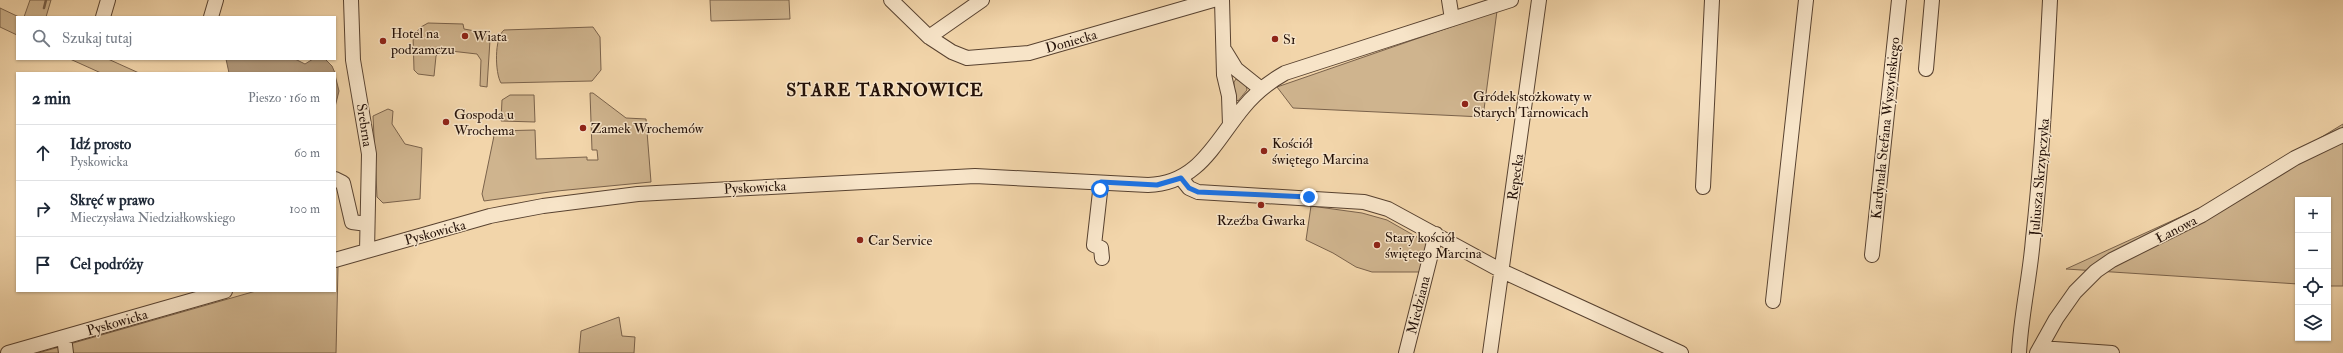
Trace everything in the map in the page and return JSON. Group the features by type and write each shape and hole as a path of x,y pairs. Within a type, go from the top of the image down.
{"street":[{"path":"103,16 108,0"},
{"path":"211,16 216,0"},
{"name":"Srebrna","path":"351,0 353,60 369,154 367,251"},
{"name":"Doniecka","path":"891,0 930,37 952,52 967,58 1029,53 1214,0"},
{"path":"930,37 982,0"},
{"path":"1222,0 1225,51 1224,75 1229,96 1230,125"},
{"path":"1448,0 1452,19"},
{"path":"1511,0 1285,73 1261,89 1243,107 1198,165 1181,178 1189,188 1198,192 1364,202 1388,209 1502,271 1681,353"},
{"name":"Repecka","path":"1490,353 1540,0"},
{"path":"1703,187 1712,0"},
{"path":"1773,301 1806,0"},
{"name":"Kardynała Stefana Wyszyńskiego","path":"1872,256 1899,0"},
{"path":"1926,69 1932,0"},
{"name":"Juliusza Skrzypczyka","path":"2019,353 2044,131 2050,0"},
{"path":"1225,51 1236,69 1261,89"},
{"path":"1229,96 1236,106 1243,107"},
{"name":"Łanowa","path":"2039,350 2075,292 2086,280 2106,264 2202,215 2295,158 2343,135"},
{"name":"Pyskowicka","path":"336,260 490,216 543,206 638,194 974,176 1157,185 1181,178"},
{"path":"336,179 343,182 352,222 367,224"},
{"path":"1101,182 1094,245 1101,248 1102,258"},
{"name":"Miedziana","path":"1406,353 1436,234"},
{"name":"Pyskowicka","path":"8,353 222,292"},
{"path":"64,337 66,353"},
{"path":"2039,350 2112,353"}],"shaded area":[{"path":"30,0 51,0 46,16 24,16"},
{"path":"710,0 789,0 790,19 711,21"},
{"path":"0,8 17,16 16,35 0,27"},
{"path":"1497,11 1483,117 1293,108 1277,87"},
{"path":"428,23 463,24 464,29 486,33 490,40 487,87 480,86 481,60 477,54 442,50 436,56 434,76 418,74 414,70 413,35 421,27"},
{"path":"593,27 600,37 601,70 592,81 501,83 496,56 498,40 504,30"},
{"path":"72,60 110,60 137,72 99,72"},
{"path":"226,60 297,60 305,64 311,60 326,60 332,66 335,72 229,72"},
{"path":"336,79 339,91 336,103"},
{"path":"1236,79 1246,85 1247,90 1238,101 1234,97 1234,82"},
{"path":"590,93 593,93 626,118 646,119 651,182 557,191 484,201 482,194 495,131 535,130 536,159 587,157 587,160 598,160 597,150 592,150"},
{"path":"510,95 534,95 535,122 501,121 502,100"},
{"path":"388,109 393,111 392,124 405,144 422,148 420,199 383,203 377,197 373,116"},
{"path":"2343,124 2343,286 2331,286 2331,197 2295,197 2295,284 2066,269 2220,199"},
{"path":"1311,206 1362,213 1387,220 1429,244 1423,272 1372,272 1356,267 1333,253 1306,240"},
{"path":"338,267 336,353 38,353 252,292 336,292 336,268"},
{"path":"619,317 622,336 635,337 634,353 579,353 581,331"}],"waterway":[{"path":"44,8 46,0"}],"place":[{"name":"Wiata","path":"465,36"},
{"name":"S1","path":"1275,39"},
{"name":"Hotel na podzamczu","path":"383,41"},
{"name":"Gródek stożkowaty w Starych Tarnowicach","path":"1465,104"},
{"name":"Gospoda u Wrochema","path":"446,122"},
{"name":"Zamek Wrochemów","path":"583,128"},
{"name":"Kościół świętego Marcina","path":"1264,151"},
{"name":"Rzeźba Gwarka","path":"1261,205"},
{"name":"Car Service","path":"860,240"},
{"name":"Stary kościół świętego Marcina","path":"1377,245"}],"district":[{"name":"STARE TARNOWICE","path":"885,90"}],"route":[{"path":"1100,189 1101,182 1157,185 1181,178 1189,188 1198,192 1309,197"}]}
